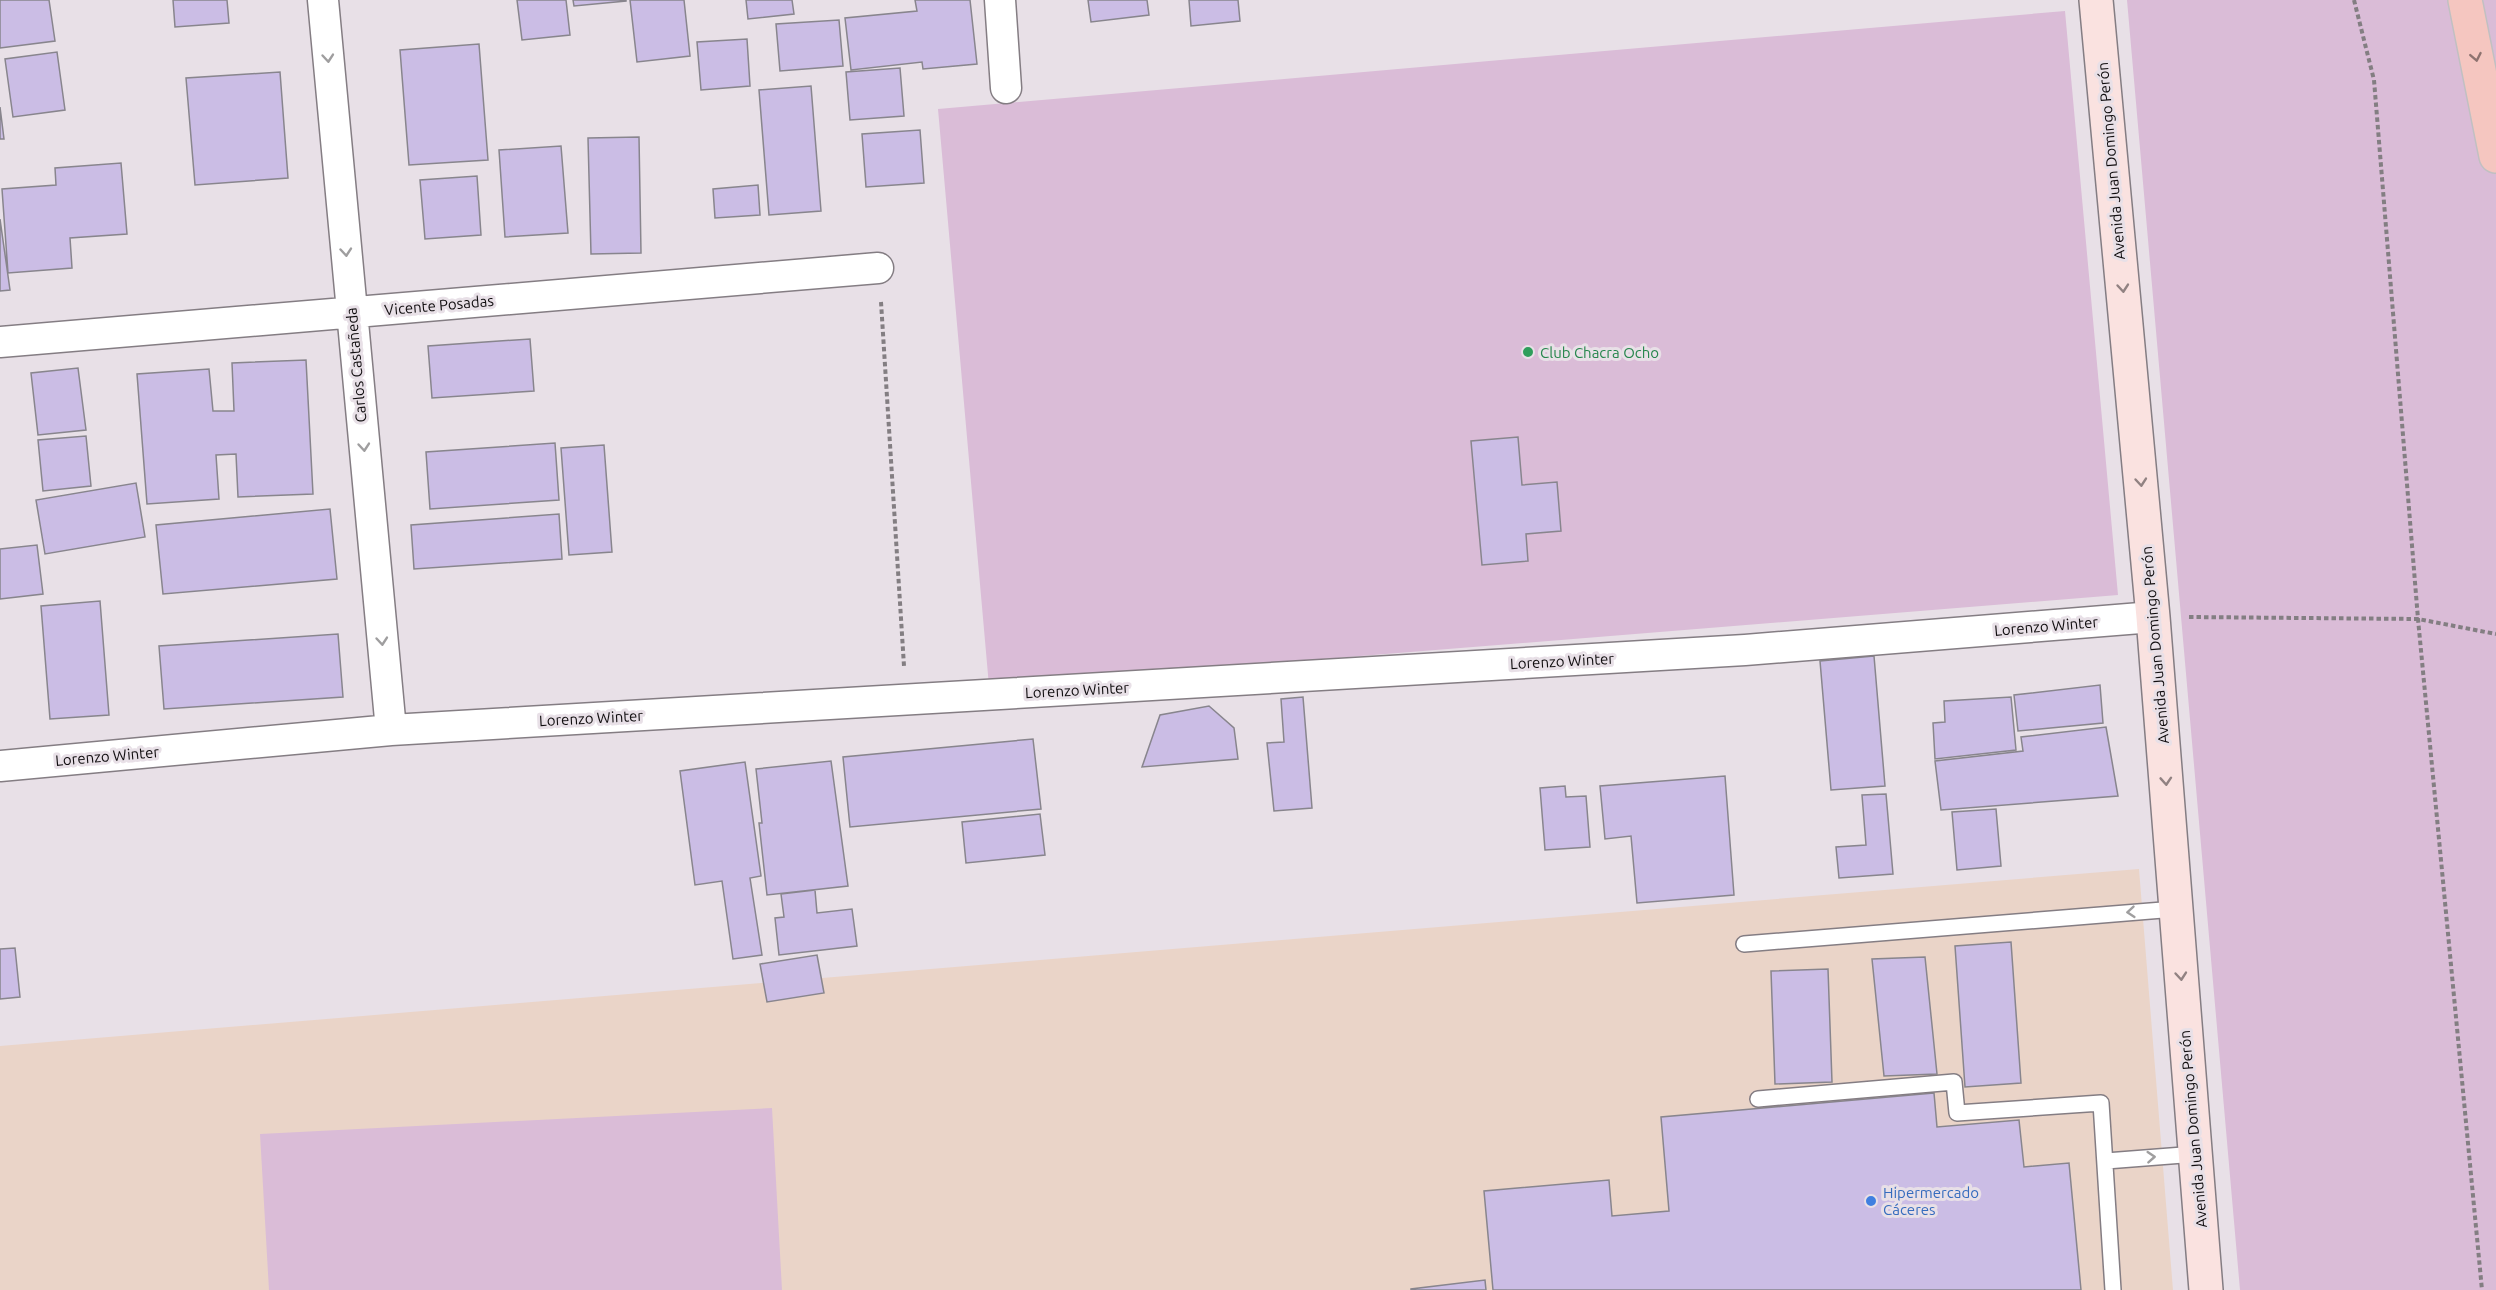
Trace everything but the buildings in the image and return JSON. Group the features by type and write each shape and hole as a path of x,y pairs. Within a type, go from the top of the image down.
{"main road":[{"name":"Avenida Juan Domingo Perón","path":"2096,0 2153,617 2206,1290"},
{"path":"2465,0 2496,156"}],"street":[{"name":"Carlos Castañeda","path":"323,0 391,730"},
{"path":"1000,0 1006,88"},
{"name":"Vicente Posadas","path":"0,342 878,268"},
{"name":"Lorenzo Winter","path":"0,766 391,730 1746,650 2153,617"}],"lane":[{"path":"1744,944 2175,909"},
{"path":"1758,1099 1954,1082 1957,1113 2101,1103 2113,1290"},
{"path":"2106,1161 2196,1154"}],"path":[{"path":"2354,0 2374,80 2418,619 2482,1290"},
{"path":"878,268 907,700"},
{"path":"2153,617 2418,619 2496,634"}],"shaded area":[{"path":"2127,0 2496,0 2496,1290 2240,1290"},
{"name":"Club Chacra Ocho","path":"2065,11 2118,595 989,686 938,109"},
{"path":"2139,869 2173,1290 0,1290 0,1046"},
{"path":"772,1108 782,1290 269,1290 260,1134"}],"place":[{"name":"Club Chacra Ocho","path":"1528,352"},
{"name":"Hipermercado Cáceres","path":"1871,1201"}]}
